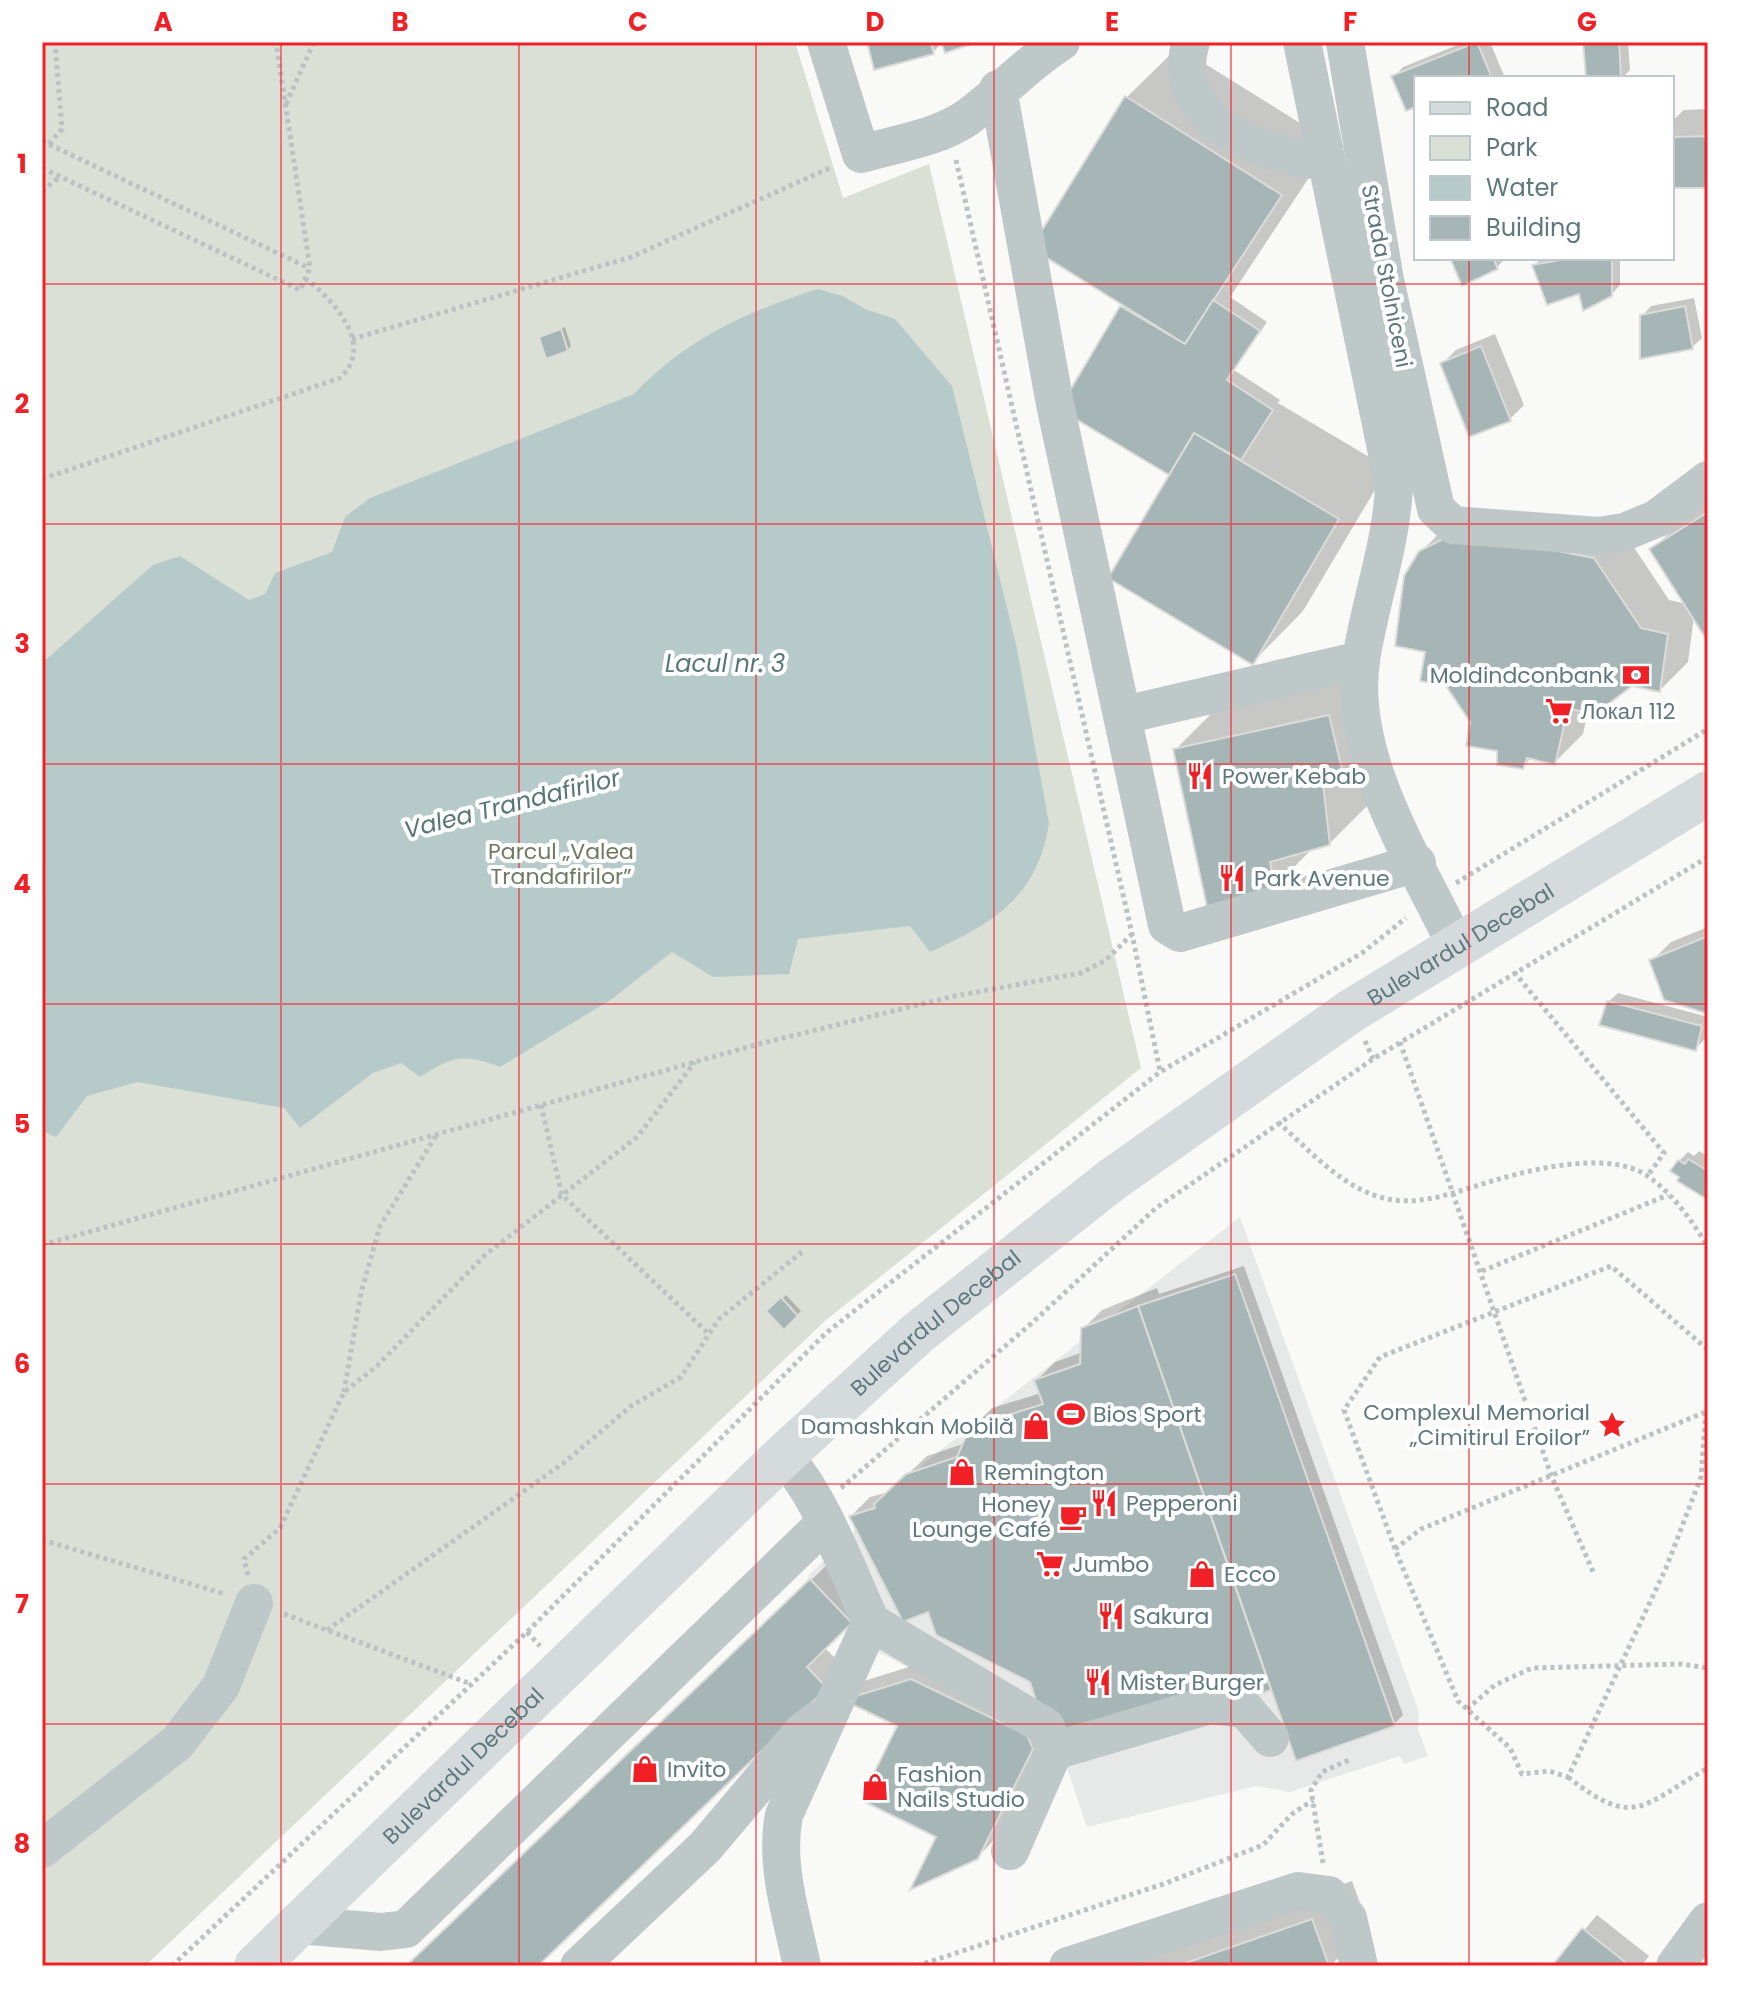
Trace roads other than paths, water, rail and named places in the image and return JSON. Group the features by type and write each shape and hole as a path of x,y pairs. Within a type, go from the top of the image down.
{"main road":[{"name":"Bulevardul Decebal","path":"256,1966 783,1456 919,1332 1113,1179 1351,1011 1456,946 1704,805"}],"street":[{"path":"826,42 861,154 949,127 967,118 1030,61 1061,42"},
{"path":"1191,42 1187,61 1191,82 1202,106 1217,124 1249,143 1304,160 1326,161"},
{"path":"1302,42 1394,487 1391,529 1361,660 1363,710 1375,768 1456,946"},
{"name":"Strada Stolniceni","path":"1345,42 1385,280 1436,509 1453,525 1598,536 1624,532 1656,519 1708,480"},
{"path":"998,89 1055,404 1167,925 1172,931 1180,933 1217,924 1417,863"},
{"path":"1124,715 1361,660"},
{"path":"783,1456 795,1469 825,1523 871,1622 1046,1727 1054,1751 1010,1851"},
{"path":"299,1925 381,1932 406,1929 825,1523"},
{"path":"42,1849 177,1743 221,1686 254,1603"},
{"path":"802,1966 779,1841 784,1815 871,1622"},
{"path":"1054,1751 1210,1705 1245,1709 1270,1738"},
{"path":"579,1966 705,1847 802,1732 832,1708"},
{"path":"1068,1966 1298,1891 1329,1895 1348,1918 1359,1966"},
{"path":"1675,1966 1708,1921"}],"water":[{"name":"Lacul nr. 3","path":"818,289 843,296 865,309 895,319 952,386 1016,644 1049,823 1035,870 1009,904 974,930 930,952 910,926 798,939 789,974 713,977 672,952 612,999 500,1067 467,1058 458,1059 420,1077 401,1063 373,1073 300,1128 284,1108 137,1082 87,1096 56,1137 42,1131 42,663 153,565 180,556 249,600 265,594 275,573 332,552 345,517 370,498 634,394 674,358 718,330 766,307"}],"place":[{"name":"Moldindconbank","path":"1636,675"},
{"name":"Локал 112","path":"1559,711"},
{"name":"Power Kebab","path":"1200,776"},
{"name":"Park Avenue","path":"1232,878"},
{"name":"Bios Sport","path":"1071,1414"},
{"name":"Complexul Memorial „Cimitirul Eroilor”","path":"1612,1425"},
{"name":"Damashkan Mobilă","path":"1036,1426"},
{"name":"Remington","path":"962,1472"},
{"name":"Pepperoni","path":"1104,1503"},
{"name":"Honey Lounge Café","path":"1073,1517"},
{"name":"Jumbo","path":"1050,1564"},
{"name":"Ecco","path":"1202,1574"},
{"name":"Sakura","path":"1111,1616"},
{"name":"Mister Burger","path":"1098,1682"},
{"name":"Invito","path":"645,1769"},
{"name":"Fashion Nails Studio","path":"875,1787"}],"water label":[{"name":"Valea Trandafirilor","path":"512,804"}],"park label":[{"name":"Parcul „Valea Trandafirilor”","path":"561,864"}]}
